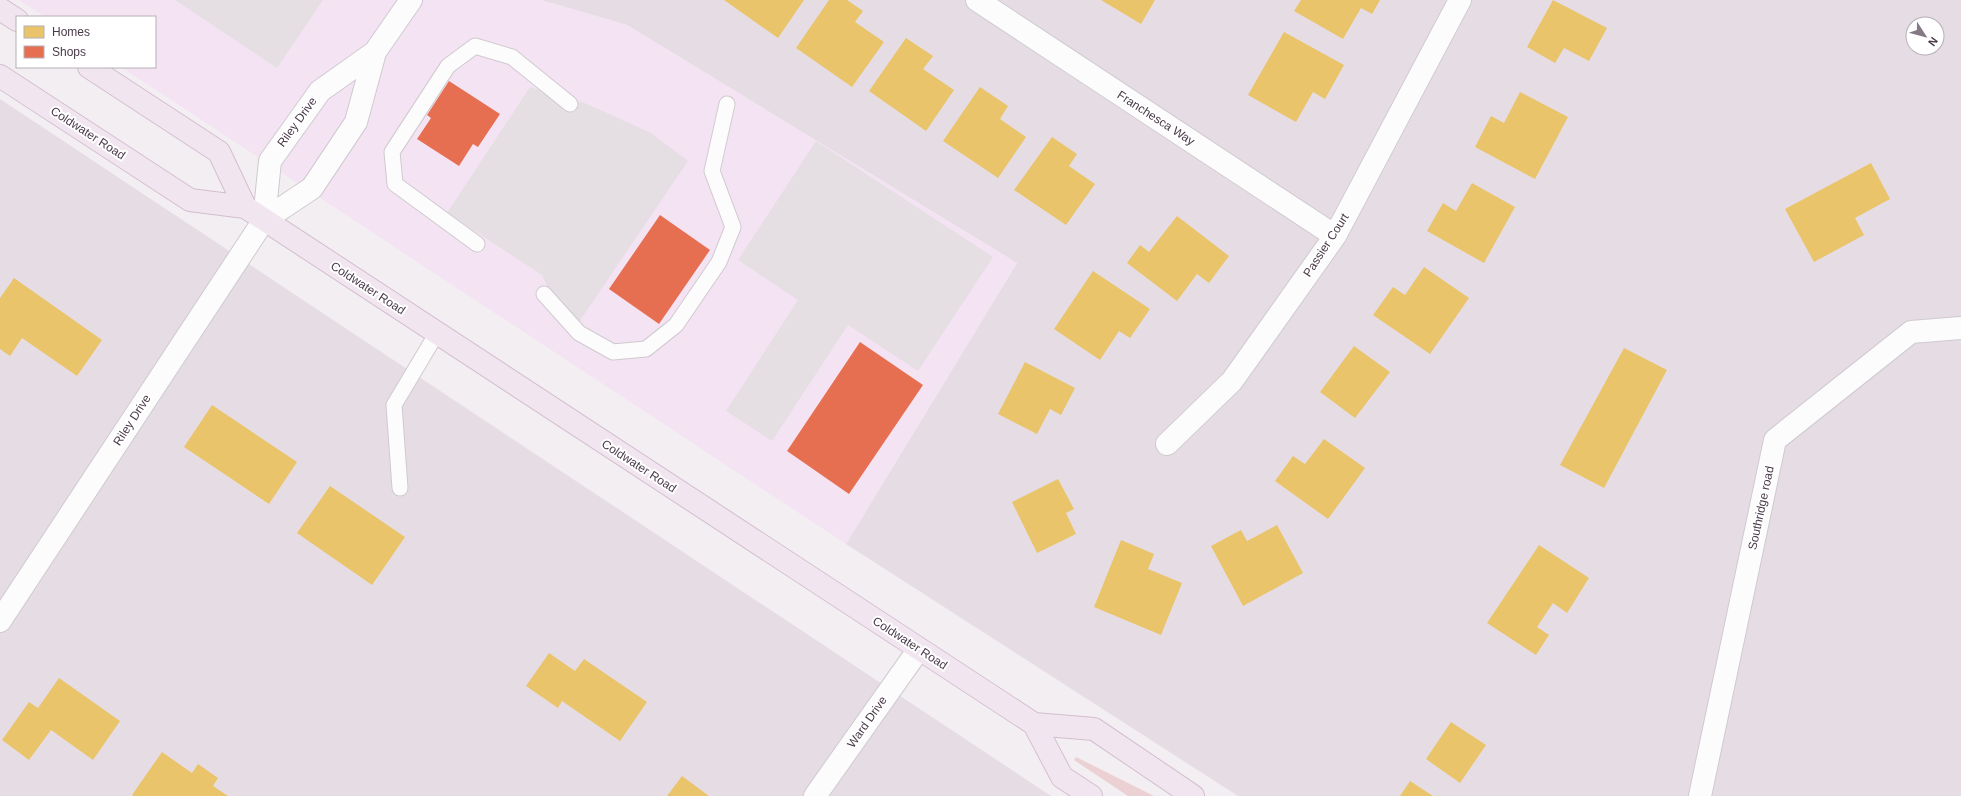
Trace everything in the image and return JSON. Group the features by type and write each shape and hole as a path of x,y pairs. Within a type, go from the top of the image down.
{"main road":[{"path":"0,9 16,19"},
{"path":"91,68 219,152 245,207"},
{"name":"Coldwater Road","path":"0,76 190,200 245,207 1034,724 1094,729 1193,796"},
{"name":"Coldwater Road","path":"1034,724 1062,777 1091,796"}],"street":[{"name":"Riley Drive","path":"264,220 270,161 320,91 375,52 412,0"},
{"name":"Franchesca Way","path":"976,0 998,6 1335,236"},
{"name":"Passier Court","path":"1167,444 1232,381 1335,236 1460,0"},
{"name":"Riley Drive","path":"0,621 264,220 312,188 356,122 375,52"},
{"name":"Southridge road","path":"1700,796 1775,440 1911,332 1961,328"},
{"name":"Ward Drive","path":"815,796 919,649"}],"lane":[{"path":"478,244 395,184 392,152 448,66 475,46 512,57 570,104"},
{"path":"544,294 579,333 613,352 646,349 676,325 719,262 733,227 712,171 727,104"},
{"path":"400,488 394,405 437,333"}],"shaded area":[{"path":"19,0 541,0 627,25 1017,263 846,544 123,68 156,68 156,16 43,16"},
{"path":"175,0 323,0 277,68"},
{"path":"541,0 1961,0 1961,796 1238,796 846,544 1017,263 627,25"},
{"path":"530,87 587,104 651,133 688,161 579,322 558,310 542,275 447,213"},
{"path":"0,99 1051,796 0,796"},
{"path":"816,141 993,257 918,371 848,325 772,441 726,411 798,300 738,260"},
{"path":"1076,757 1154,796 1128,796 1074,760"}],"building: Homes":[{"path":"724,0 804,0 778,38"},
{"path":"829,0 847,0 863,11 855,22 884,42 852,87 796,48"},
{"path":"1101,0 1155,0 1141,24"},
{"path":"1301,0 1380,0 1372,14 1361,8 1343,39 1294,11"},
{"path":"1553,0 1607,28 1589,61 1564,48 1555,63 1527,47"},
{"path":"1284,32 1344,65 1325,99 1313,92 1296,122 1248,95"},
{"path":"906,38 933,56 923,69 954,90 926,131 869,91"},
{"path":"980,87 1008,106 1000,119 1026,137 998,178 943,141"},
{"path":"1520,92 1568,117 1535,179 1475,147 1491,116 1504,123"},
{"path":"1052,137 1077,154 1069,166 1095,184 1066,225 1014,190"},
{"path":"1871,163 1890,199 1855,218 1864,235 1814,262 1785,209"},
{"path":"1472,183 1515,207 1484,263 1427,231 1443,203 1456,211"},
{"path":"1177,216 1229,256 1209,283 1197,274 1177,301 1127,263 1140,245 1149,252"},
{"path":"1424,267 1469,298 1430,354 1373,315 1393,287 1405,295"},
{"path":"1093,271 1150,309 1130,338 1119,331 1100,360 1054,329"},
{"path":"14,278 102,340 77,376 22,338 10,356 0,349 0,298"},
{"path":"1354,346 1390,372 1355,418 1320,392"},
{"path":"1624,348 1667,370 1604,488 1560,465"},
{"path":"1025,362 1075,388 1061,415 1050,409 1037,434 998,414"},
{"path":"212,405 297,462 269,504 184,447"},
{"path":"1324,439 1365,468 1328,519 1275,481 1293,456 1305,464"},
{"path":"1058,479 1074,509 1066,513 1076,534 1037,553 1012,502"},
{"path":"330,486 405,537 372,585 297,533"},
{"path":"1277,525 1303,573 1243,606 1211,546 1241,530 1247,541"},
{"path":"1121,540 1154,554 1148,569 1182,583 1161,635 1094,607"},
{"path":"1539,545 1589,578 1567,613 1553,603 1537,627 1549,635 1536,655 1487,623"},
{"path":"549,653 575,671 584,659 647,702 620,741 562,701 558,708 526,686"},
{"path":"59,678 120,721 93,760 51,730 29,760 2,740 29,702 38,708"},
{"path":"1451,722 1486,745 1460,783 1426,759"},
{"path":"162,752 192,773 198,764 218,778 213,786 228,796 132,795"},
{"path":"682,776 709,796 667,796"},
{"path":"1410,781 1433,796 1400,796"}],"building: Shops":[{"path":"449,81 500,114 478,147 473,144 459,166 417,139 431,118 427,115"},
{"path":"660,215 710,250 659,324 609,289"},
{"path":"860,342 923,385 849,494 787,451"}]}
